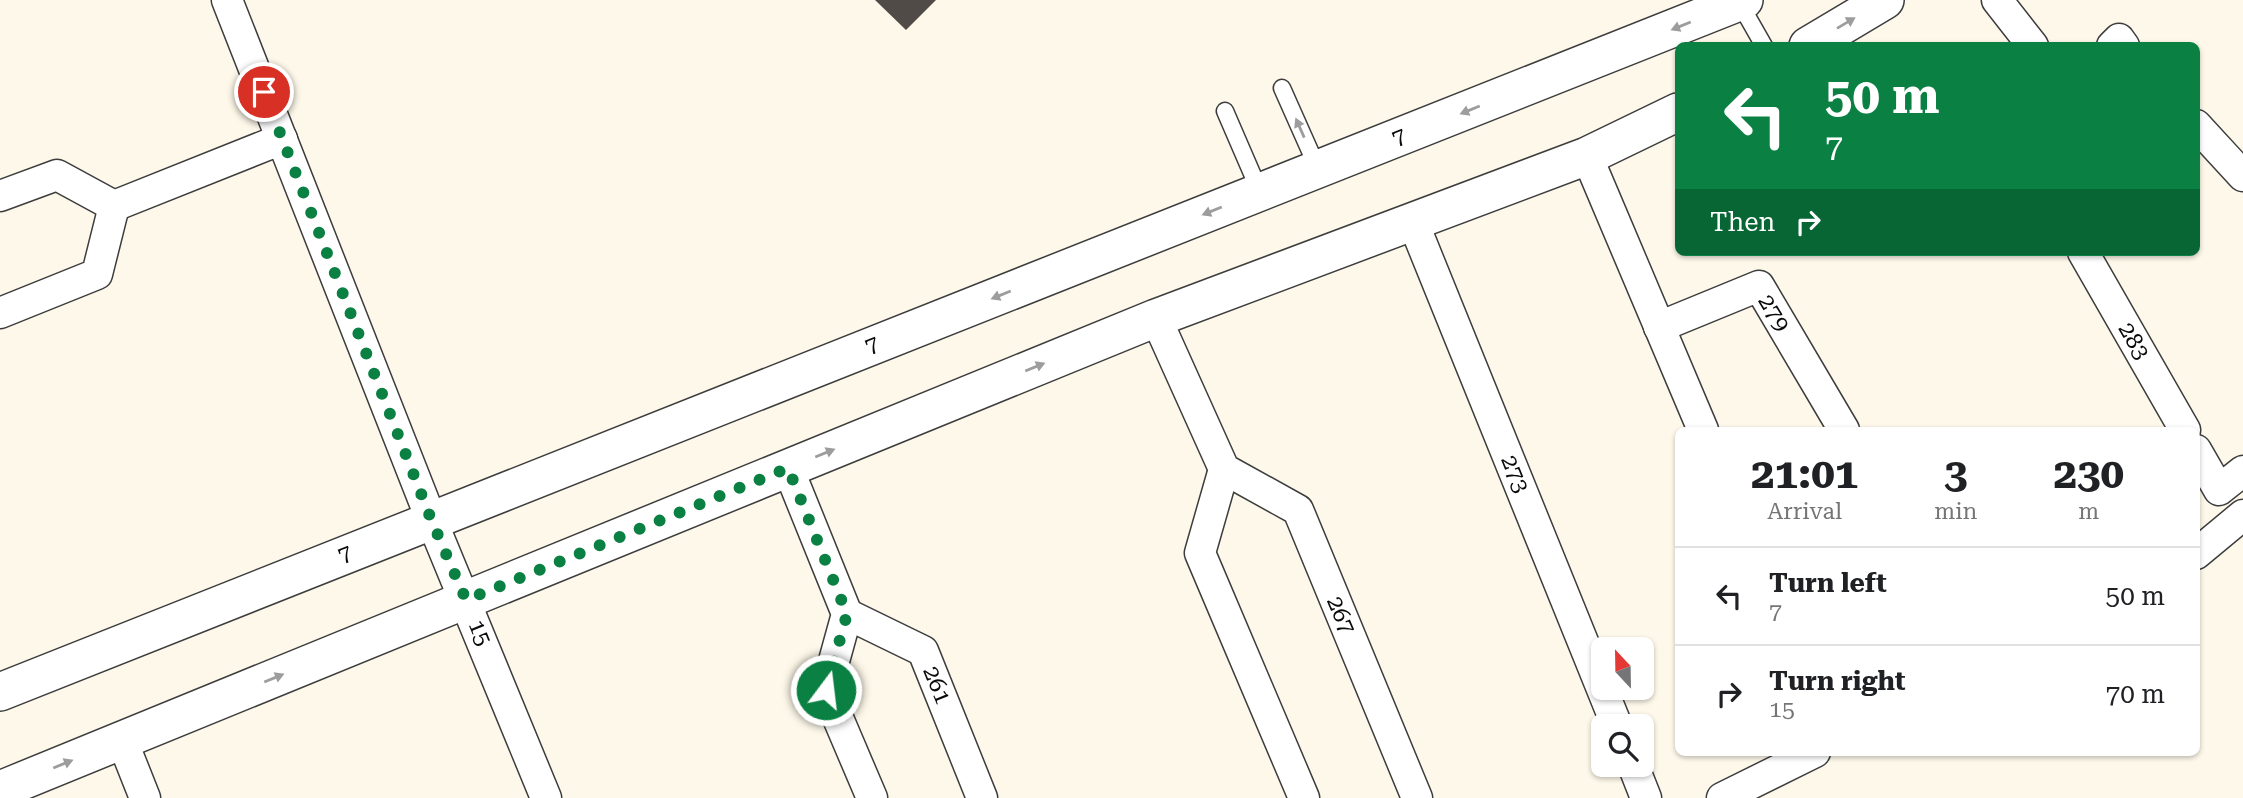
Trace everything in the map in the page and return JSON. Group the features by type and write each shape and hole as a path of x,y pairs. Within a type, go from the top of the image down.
{"street":[{"name":"15","path":"227,0 431,519 546,798"},
{"path":"1815,42 1885,0"},
{"path":"1997,0 2030,42"},
{"name":"7","path":"0,692 1740,1"},
{"path":"0,790 1156,318 1587,156 1675,113"},
{"path":"2200,129 2243,176"},
{"path":"114,206 282,139"},
{"path":"1587,156 1702,427"},
{"path":"0,196 57,175 114,206"},
{"path":"0,313 97,274 114,206"},
{"name":"273","path":"1413,222 1612,714"},
{"name":"283","path":"2085,256 2183,427"},
{"name":"279","path":"1659,327 1759,286 1842,427"},
{"path":"1156,318 1224,469 1200,553 1304,798"},
{"path":"2200,457 2219,490 2243,471"},
{"path":"788,468 847,614 826,690 872,798"},
{"name":"267","path":"1224,469 1298,510 1417,798"},
{"path":"2200,551 2243,515"},
{"name":"261","path":"847,614 923,651 982,798"},
{"path":"122,740 145,798"},
{"path":"1722,798 1807,756"},
{"path":"1638,777 1646,798"}],"lane":[{"path":"1740,1 1761,42"},
{"path":"1282,88 1318,169"},
{"path":"1225,111 1260,192"}],"building":[{"path":"875,0 936,0 906,30"}],"route":[{"path":"264,92 431,519 466,600 788,468 847,614 826,690"}]}
